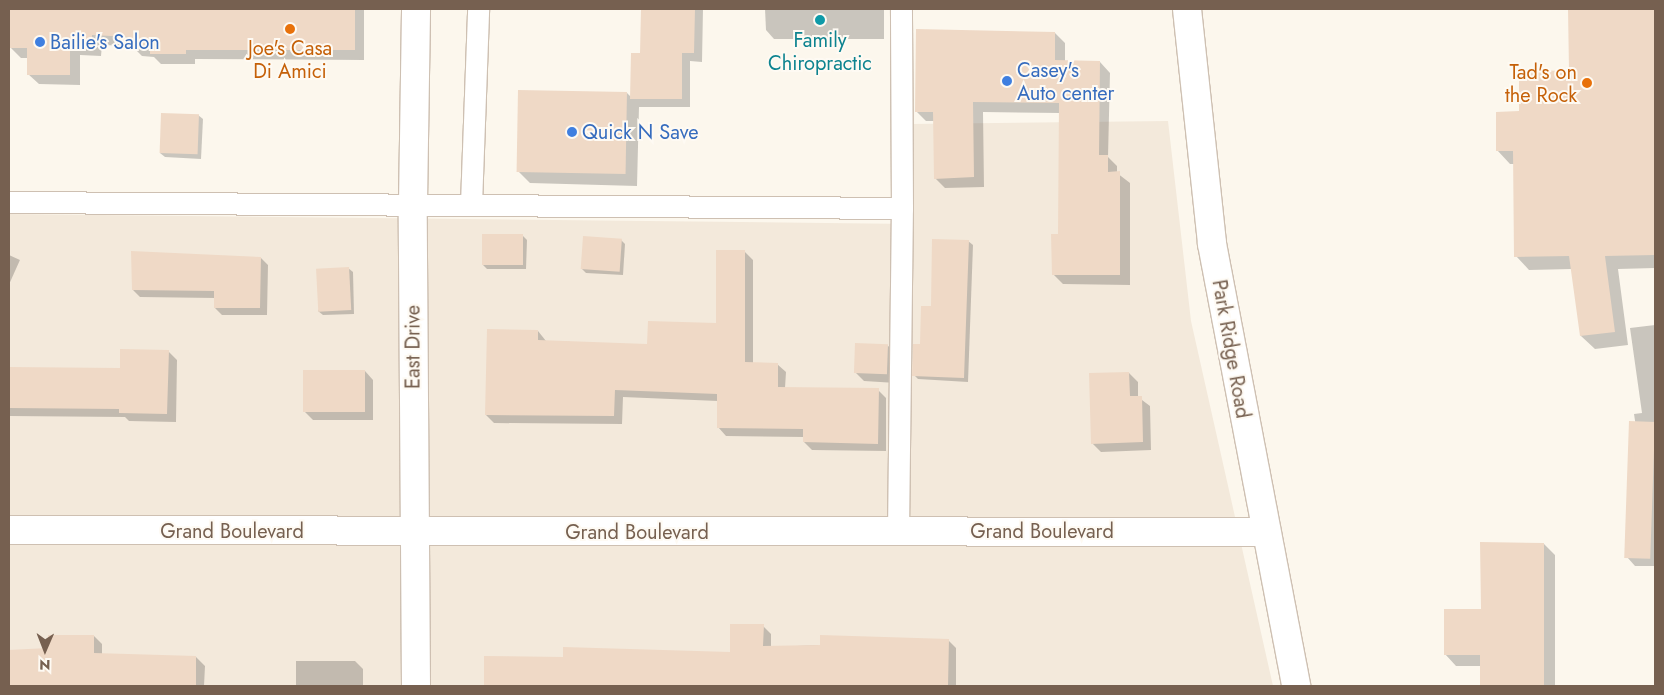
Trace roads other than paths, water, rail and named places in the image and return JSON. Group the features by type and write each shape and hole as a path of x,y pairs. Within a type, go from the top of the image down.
{"street":[{"name":"East Drive","path":"416,9 412,203 416,686"},
{"name":"Park Ridge Road","path":"1187,9 1212,244 1265,532 1296,686"},
{"name":"Grand Boulevard","path":"9,530 1265,532"}],"lane":[{"path":"471,204 478,9"},
{"path":"898,531 902,208 901,9"},
{"path":"9,202 412,203 902,208"}],"place":[{"name":"Family Chiropractic","path":"820,20"},
{"name":"Joe's Casa Di Amici","path":"290,29"},
{"name":"Bailie's Salon","path":"40,42"},
{"name":"Casey's Auto center","path":"1007,81"},
{"name":"Tad's on the Rock","path":"1587,83"},
{"name":"Quick N Save","path":"572,132"}]}
